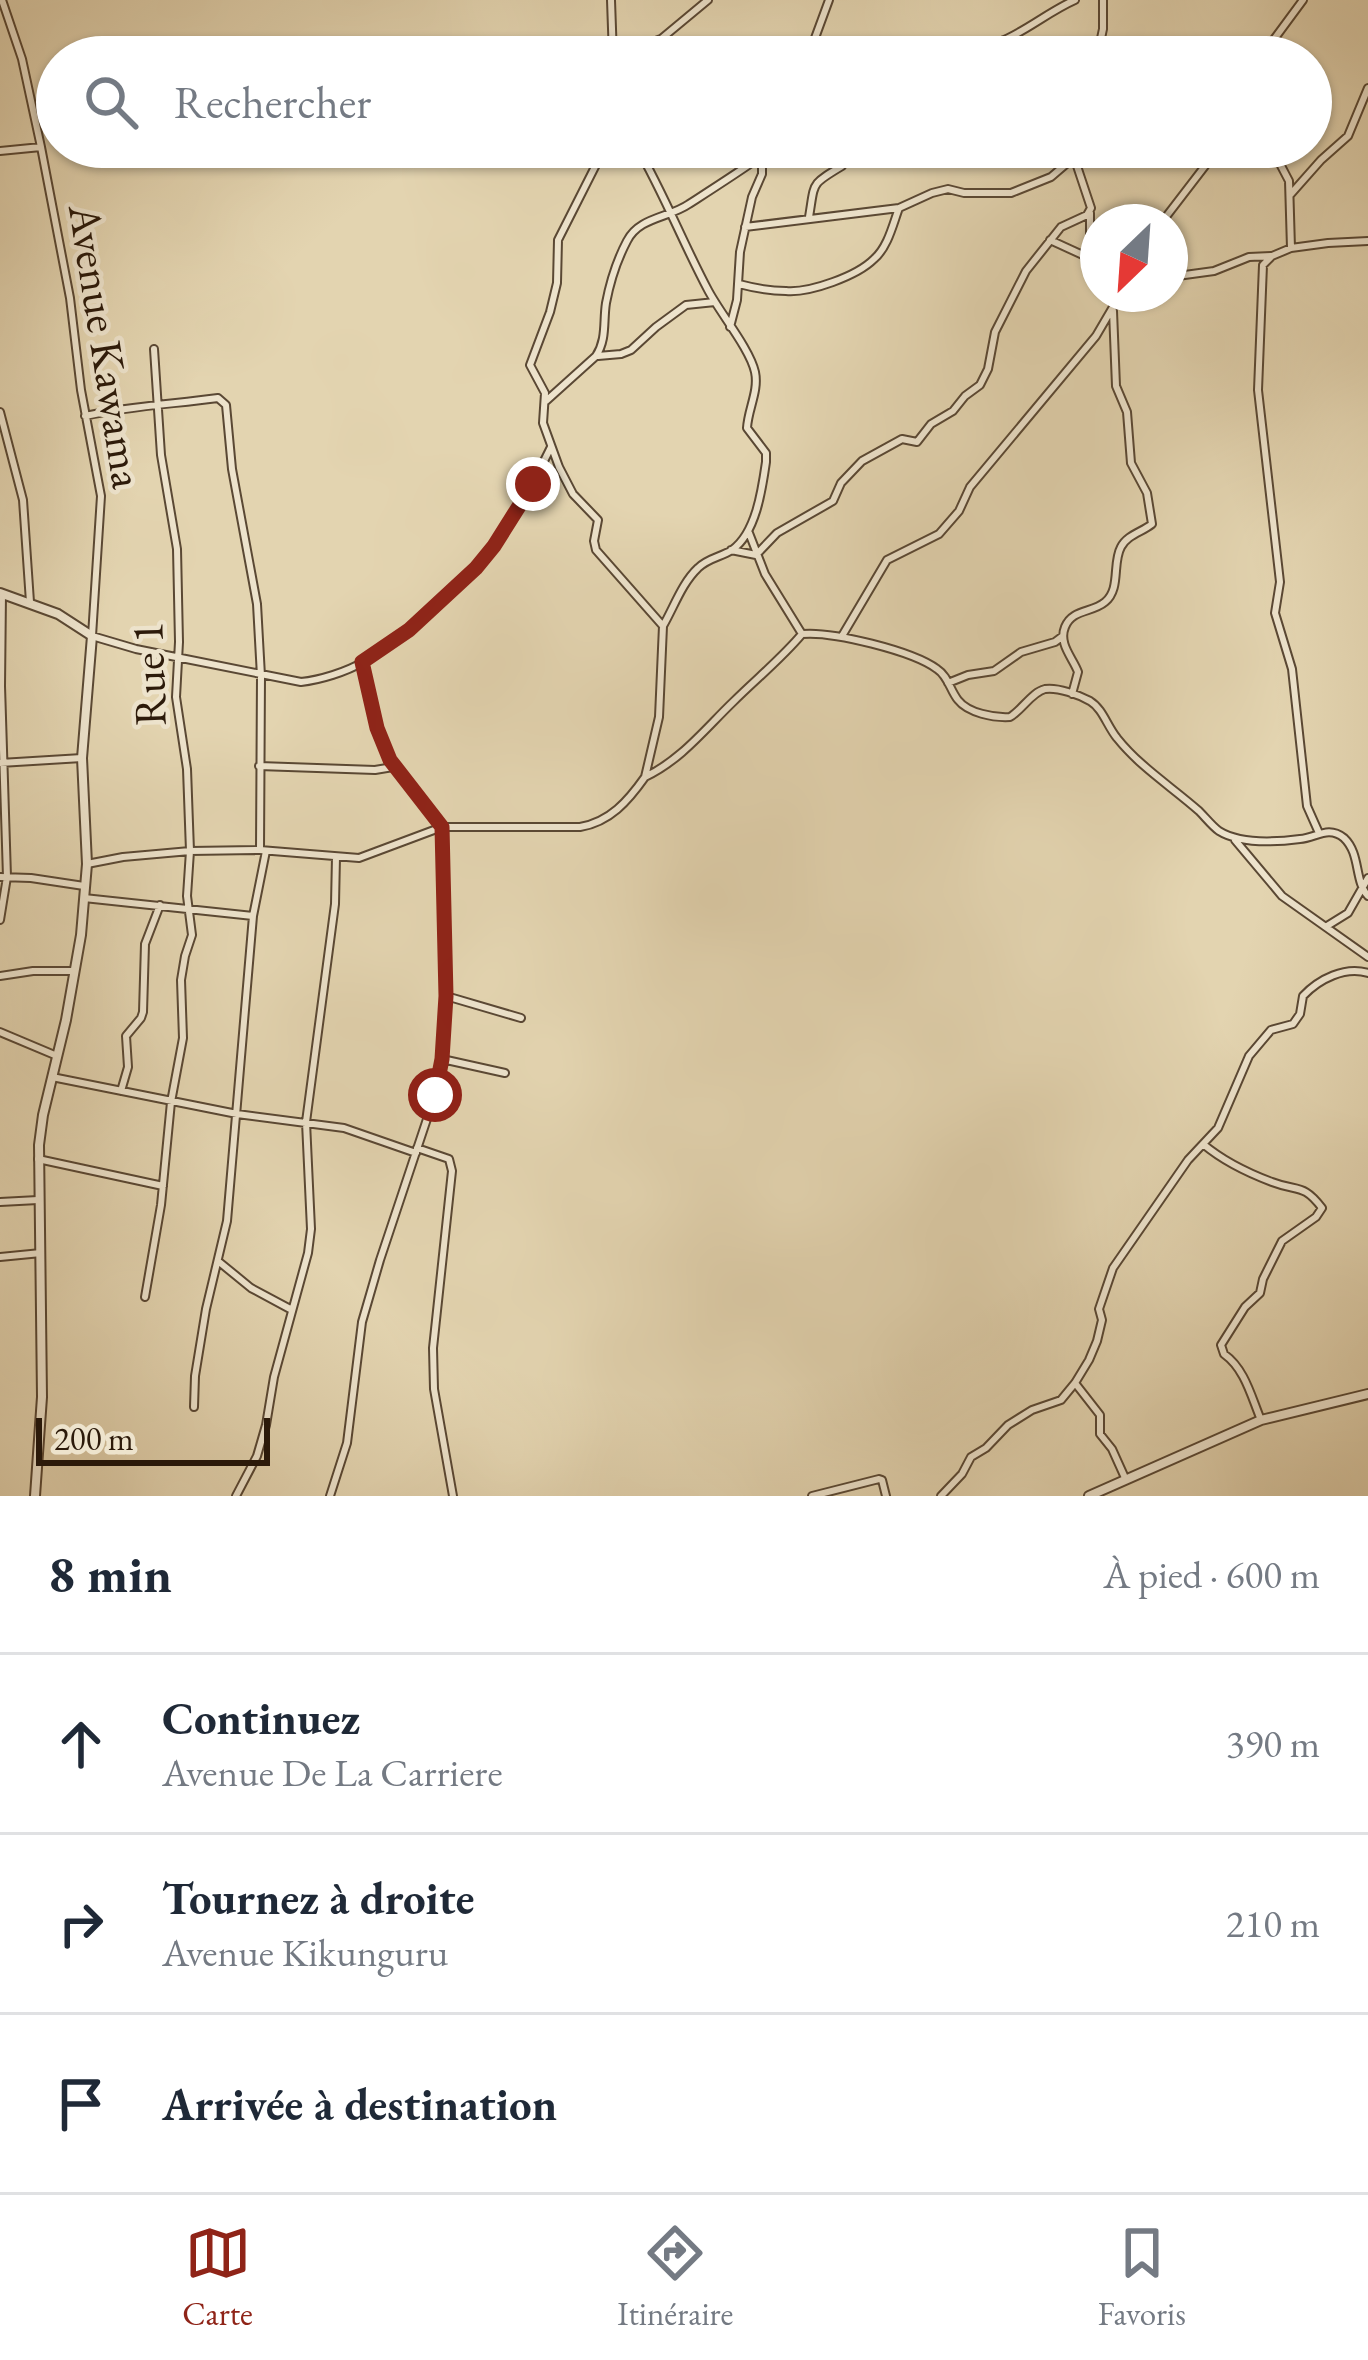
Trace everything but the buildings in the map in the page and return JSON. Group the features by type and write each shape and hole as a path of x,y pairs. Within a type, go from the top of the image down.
{"street":[{"name":"Avenue Kawama","path":"2,0 22,59 36,124"},
{"path":"611,0 612,36"},
{"path":"665,36 708,0"},
{"path":"816,36 829,0"},
{"path":"1100,36 1103,0"},
{"path":"1277,36 1303,0"},
{"path":"1012,36 1071,1"},
{"path":"1332,150 1348,136 1368,88"},
{"path":"0,151 36,147"},
{"name":"Avenue Kawama","path":"45,168 101,496 92,636"},
{"path":"594,168 558,240 557,283 530,365 545,393 543,423 551,447 573,494 598,520 596,550 664,626"},
{"path":"649,168 715,302 755,370 747,428 766,453 749,533 756,555 802,634"},
{"path":"546,401 596,356 605,334 607,297 628,237 644,223 673,213 743,168"},
{"path":"730,326 745,227 762,168"},
{"path":"808,218 813,188 838,168"},
{"path":"745,227 899,208 948,189 1002,195 1021,191 1063,168"},
{"path":"1079,168 1089,204"},
{"path":"1176,204 1203,168"},
{"path":"1283,168 1288,176 1291,248"},
{"path":"1288,196 1314,168"},
{"path":"739,284 793,292 846,277 874,260 899,208"},
{"path":"756,555 777,533 833,501 841,483 862,461 902,439 921,440 931,424 980,385 995,332 1026,271 1061,227 1080,218"},
{"path":"1050,240 1080,256"},
{"path":"1188,275 1291,248 1368,242"},
{"path":"1272,256 1263,265 1258,390 1280,582 1275,613 1292,669 1307,806 1318,833"},
{"path":"596,356 631,350 686,305 715,302"},
{"path":"842,636 887,560 950,524 970,487 1085,350 1110,312"},
{"path":"1072,694 1078,672 1066,651 1066,623 1104,604 1114,588 1122,544 1152,524 1147,493 1131,463 1127,412 1116,386 1113,312"},
{"name":"Rue 1","path":"146,1297 183,1038 181,980 192,940 187,896 187,769 176,697 177,549 167,496 154,350"},
{"path":"85,416 218,398 226,405 232,469 257,604 263,850 227,1221 206,1309 194,1408"},
{"path":"0,412 23,500 30,602"},
{"path":"0,920 4,877 1,593 58,614 92,636 261,676 314,680 362,662 409,630 480,564 526,497 551,447"},
{"path":"645,777 662,687 664,626 698,567 731,550 749,533"},
{"path":"731,550 756,555"},
{"path":"802,634 842,636 924,662 937,668 965,706 1000,718 1016,714 1042,690 1090,701 1137,760 1217,830 1258,842 1301,839 1328,831 1343,838 1368,896"},
{"path":"87,864 190,851 359,857 442,827 596,824 624,804 645,777 694,742 802,634"},
{"path":"35,1496 42,1397 38,1159 81,935 87,864 82,758 92,636"},
{"path":"948,683 994,671 1021,652 1063,636"},
{"path":"330,1496 347,1443 362,1322 435,1095 446,996 442,827 393,767 377,728 362,662"},
{"path":"2,762 82,758"},
{"path":"259,766 393,767"},
{"path":"1233,837 1282,896 1368,956"},
{"path":"236,1496 262,1441 311,1229 306,1121 335,904 336,857"},
{"path":"4,877 84,886"},
{"path":"1327,926 1348,913 1368,878"},
{"path":"82,897 253,916"},
{"path":"121,1091 128,1067 127,1036 142,1012 145,944 160,905"},
{"path":"0,976 75,971"},
{"path":"941,1496 971,1457 1032,1410 1061,1400 1075,1383 1096,1341 1102,1320 1099,1309 1113,1268 1151,1209 1218,1128 1249,1056 1271,1030 1293,1024 1309,989 1341,973 1368,973"},
{"path":"446,996 521,1018"},
{"path":"0,1033 56,1056"},
{"path":"442,1059 505,1073"},
{"path":"52,1077 237,1114 306,1121 449,1159 452,1171 433,1348 434,1389 453,1496"},
{"path":"1203,1144 1268,1181 1304,1190 1322,1208 1284,1238 1260,1293 1242,1311 1222,1346 1223,1354 1242,1372 1261,1420"},
{"path":"38,1159 163,1186"},
{"path":"0,1202 40,1200"},
{"path":"0,1257 41,1253"},
{"path":"218,1261 251,1288 292,1310"},
{"path":"1075,1383 1100,1415 1100,1434 1126,1480"},
{"path":"1089,1496 1261,1420 1368,1394"},
{"path":"812,1496 880,1479 886,1496"}],"route":[{"path":"435,1095 446,996 442,827 393,767 377,728 362,662 409,630 476,568 533,484"}]}
